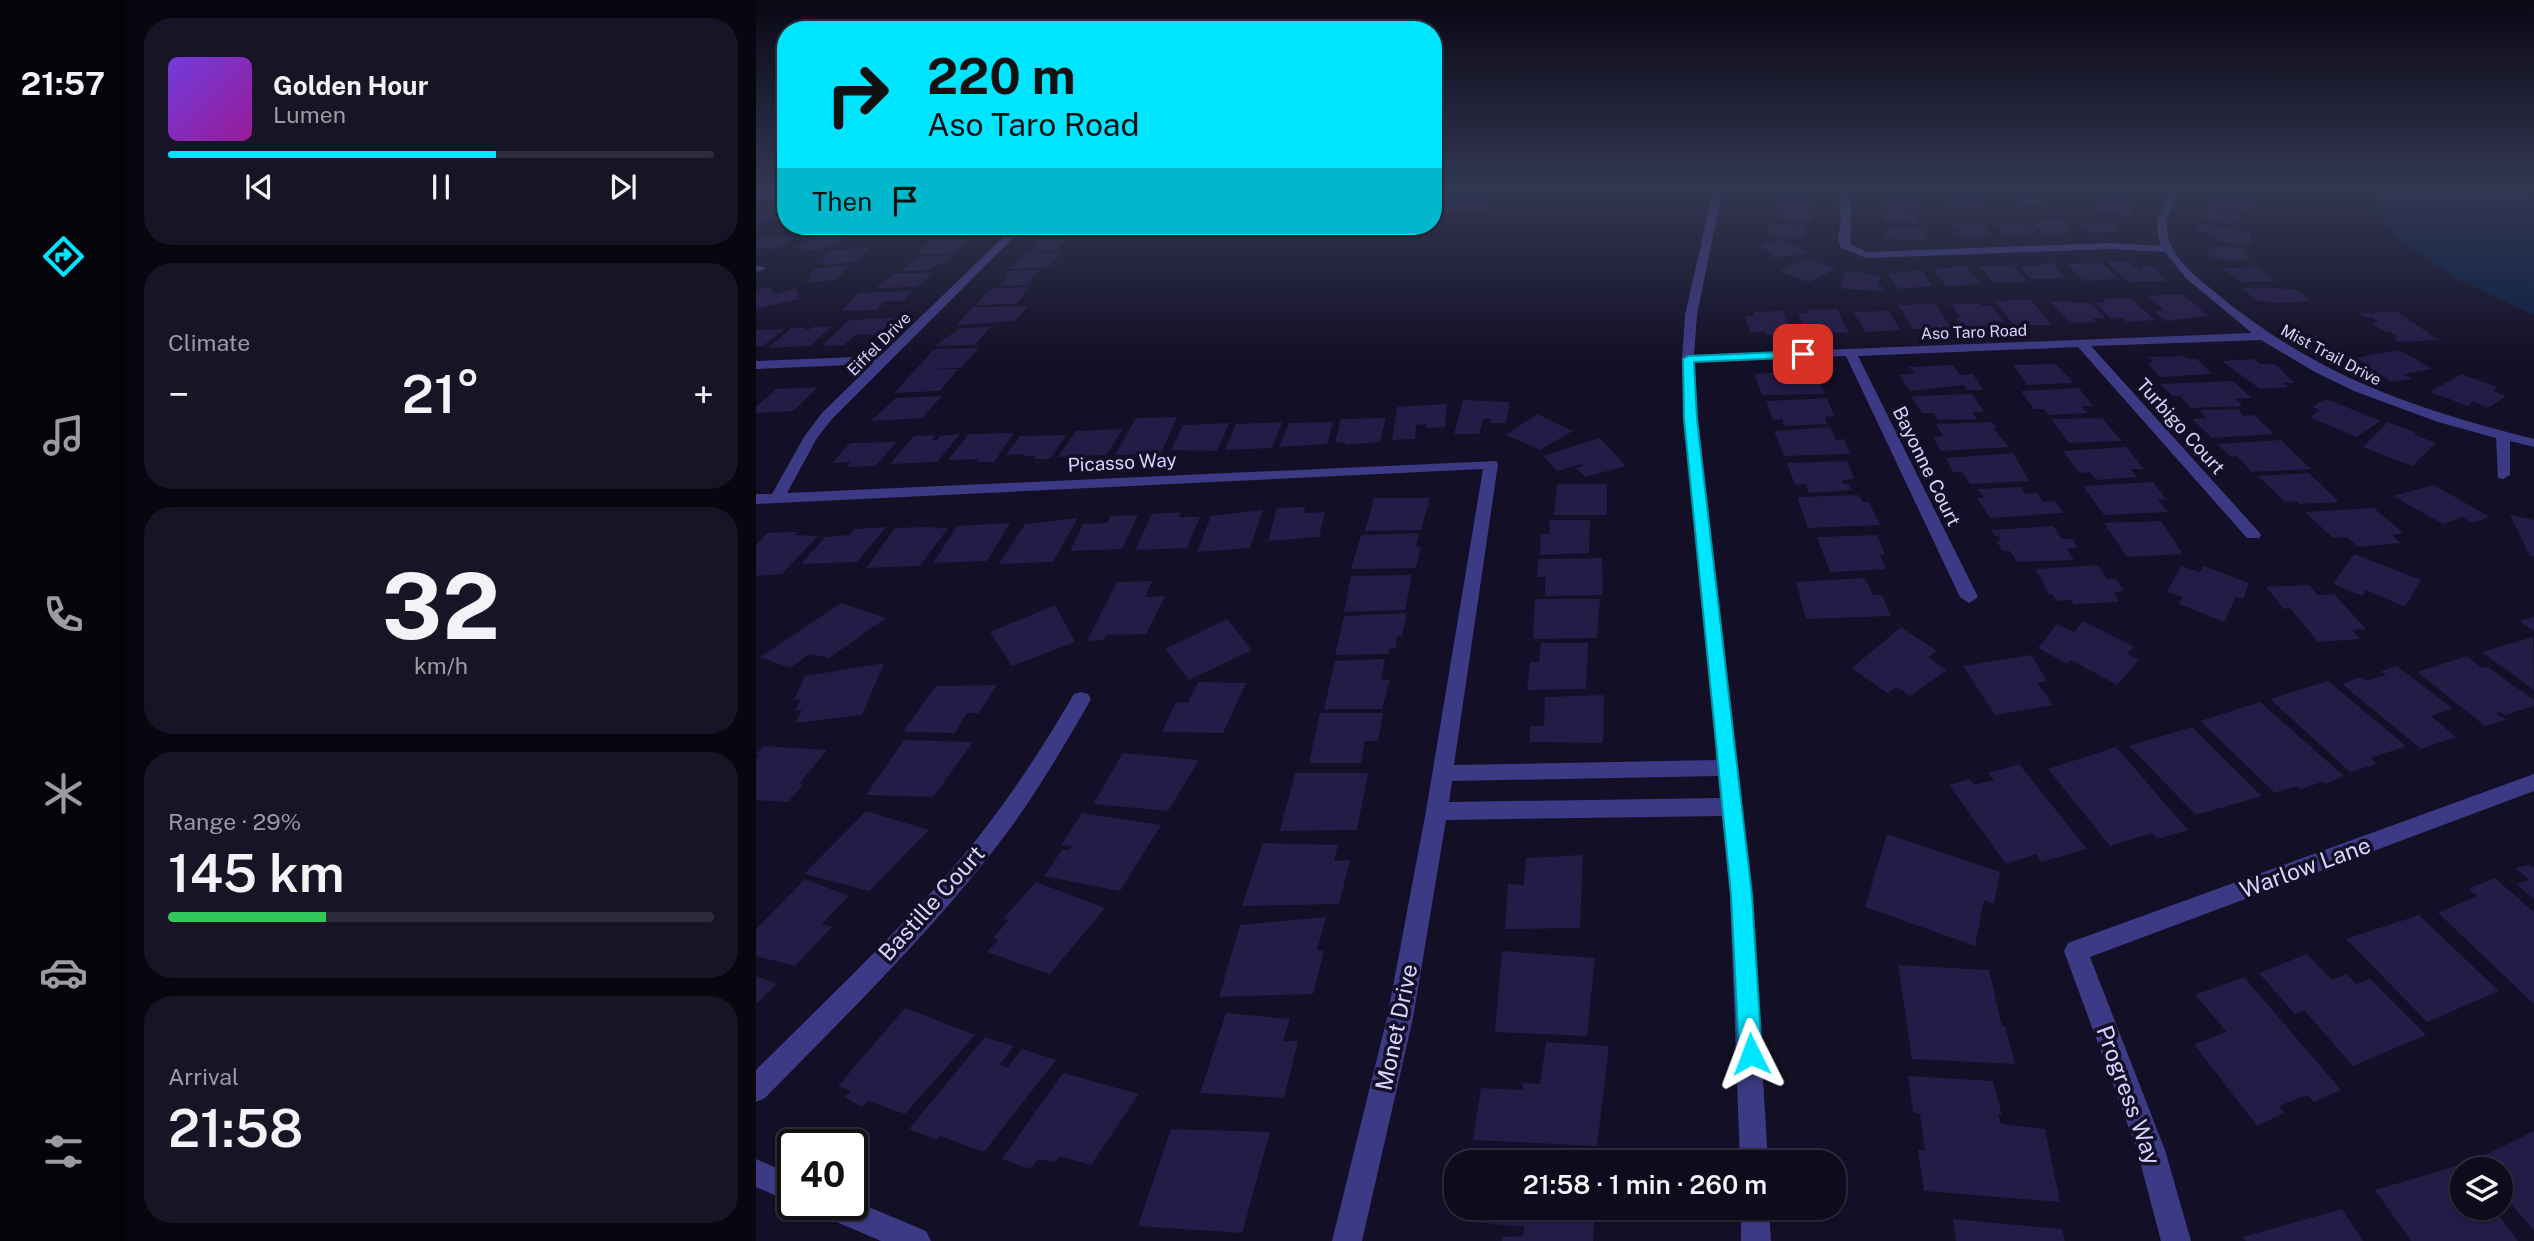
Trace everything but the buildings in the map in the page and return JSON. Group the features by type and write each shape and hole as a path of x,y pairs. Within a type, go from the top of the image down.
{"street":[{"name":"Eiffel Drive","path":"776,498 811,437 827,416 1001,245"},
{"path":"1706,245 1691,315 1688,359 1691,419 1741,895 1753,1150"},
{"path":"1844,245 1867,255 2110,246 2168,249 2167,245"},
{"name":"Mist Trail Drive","path":"2168,249 2189,276 2261,336 2305,364 2375,397 2453,423 2534,443"},
{"name":"Aso Taro Road","path":"1688,359 2261,336"},
{"name":"Turbigo Court","path":"2081,343 2253,535"},
{"name":"Bayonne Court","path":"1850,352 1969,597"},
{"path":"756,365 885,360"},
{"path":"2503,436 2503,475"},
{"name":"Picasso Way","path":"756,499 1491,464"},
{"name":"Monet Drive","path":"1347,1241 1400,1018 1437,811 1491,464"},
{"name":"Bastille Court","path":"756,1089 936,902 996,830 1042,766 1081,699"},
{"path":"1443,772 1729,768"},
{"name":"Warlow Lane","path":"2076,951 2534,782"},
{"path":"1437,811 1732,807"},
{"name":"Progress Way","path":"2076,951 2151,1150 2176,1241"},
{"path":"756,1173 777,1182"},
{"path":"866,1220 916,1241"},
{"path":"1755,1220 1756,1241"}],"water":[{"path":"2405,245 2534,245 2534,315 2459,280"}],"route":[{"path":"1751,1054 1741,895 1691,419 1688,359 1803,354"}]}
